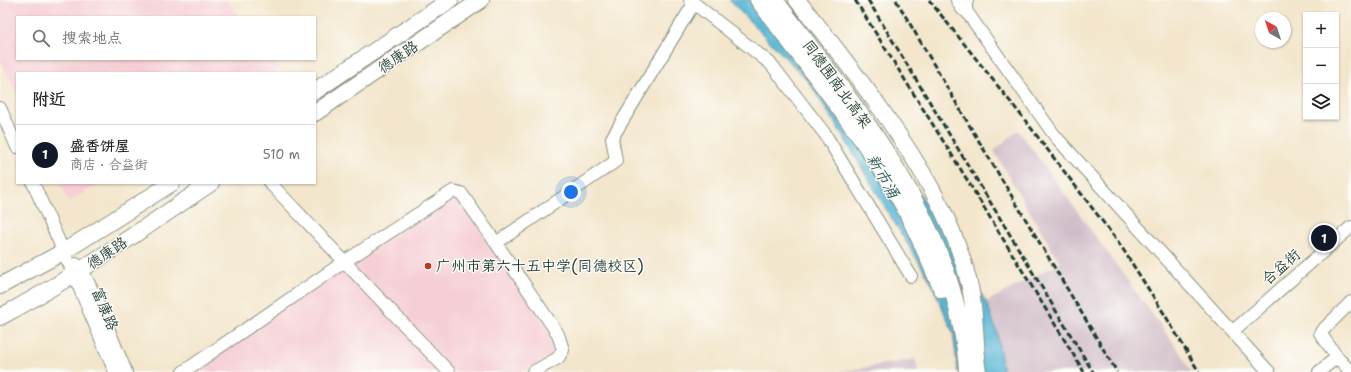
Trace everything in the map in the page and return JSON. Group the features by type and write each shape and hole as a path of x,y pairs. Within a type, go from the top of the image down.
{"main road":[{"name":"德康路","path":"316,90 450,0"},
{"name":"德康路","path":"316,112 481,0"},
{"path":"758,0 833,100 882,170 914,226 964,341"},
{"name":"同德围南北高架","path":"775,0 852,103 912,195 942,261 959,316 964,341 974,371"},
{"name":"同德围南北高架","path":"788,0 878,125 908,172 932,217 950,257 965,302 974,371"},
{"path":"797,0 856,75 894,128 937,200 960,252 971,288 974,371"},
{"name":"德康路","path":"0,286 63,252 170,184"},
{"name":"德康路","path":"0,317 32,300 78,272 210,184"}],"street":[{"path":"434,11 446,0"},
{"path":"496,243 616,161 612,138 692,2 771,64 825,134 911,276"},
{"path":"964,3 1055,136 1269,372"},
{"path":"0,108 16,145"},
{"name":"富康路","path":"33,184 63,252 93,292 126,372"},
{"path":"271,184 448,372"},
{"path":"183,372 344,262 453,191 461,194 558,334 563,350 558,358 533,372"},
{"name":"合益街","path":"1233,331 1351,227"},
{"name":"富康路","path":"78,272 115,372"},
{"path":"1351,302 1320,333 1337,357 1351,372"},
{"path":"1319,372 1337,357"}],"shaded area":[{"path":"0,0 227,0 239,16 16,16 16,60 275,60 281,68 275,72 16,72 16,92 0,59"},
{"path":"1018,130 1179,351 1191,372 1003,372 997,332 986,302 1060,263 994,151"},
{"path":"60,184 97,184 69,202"},
{"name":"广州市第六十五中学(同德校区)","path":"456,195 554,336 551,356 521,372 190,372"},
{"path":"915,359 918,372 838,372"}],"water":[{"name":"新市涌","path":"729,0 774,0 799,28 951,237 986,302 997,332 1003,372 958,372 953,333 932,284 840,131 807,80"}],"railway":[{"path":"855,0 955,160 1084,372"},
{"path":"868,0 1093,372"},
{"path":"896,0 1117,372"},
{"path":"929,0 1021,115 1119,243 1199,372"}],"place":[{"name":"盛香饼屋","path":"1324,238"},
{"name":"广州市第六十五中学(同德校区)","path":"428,266"}]}
